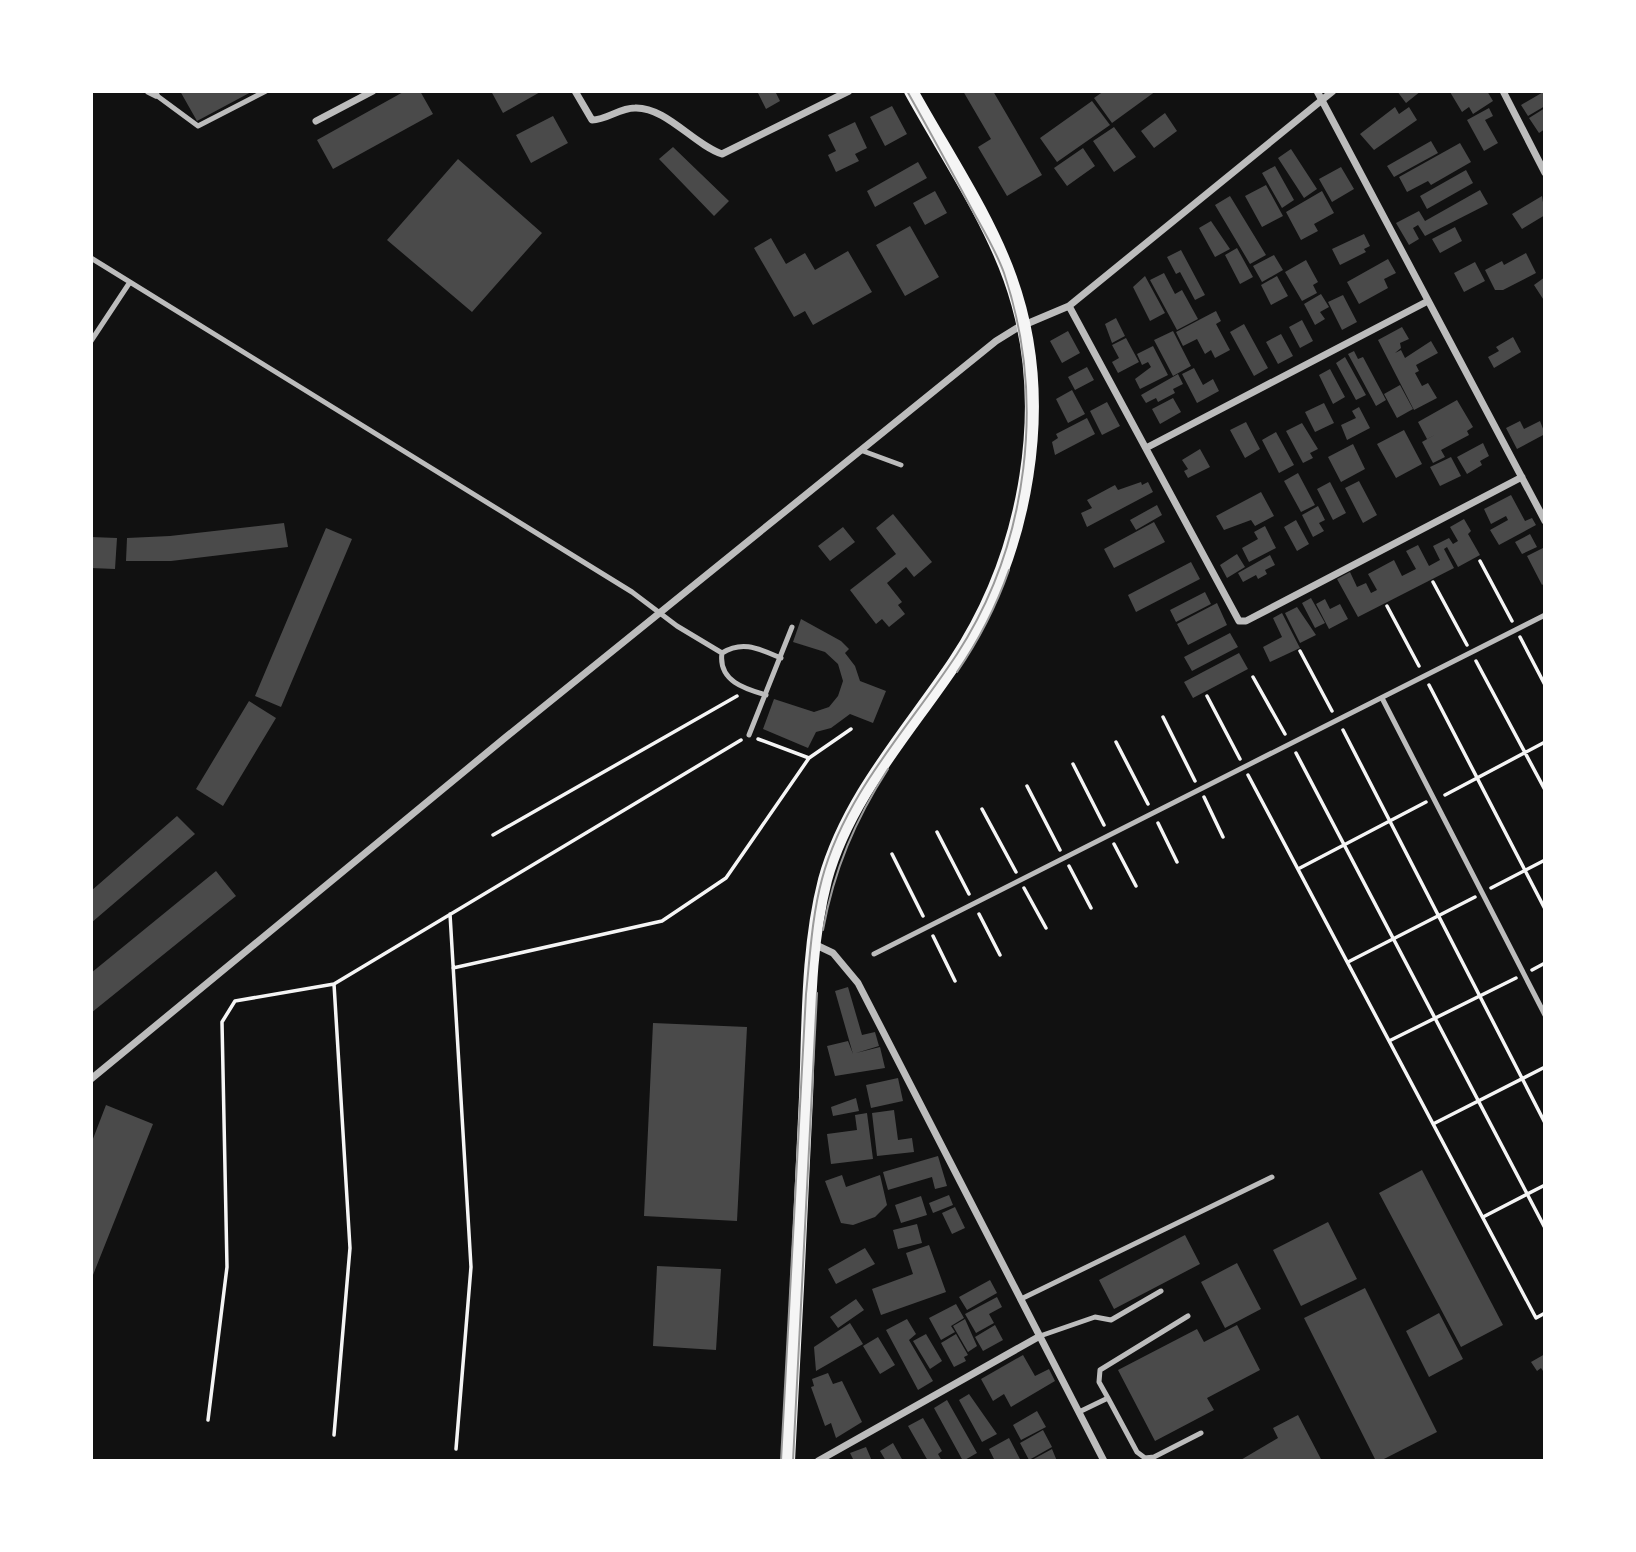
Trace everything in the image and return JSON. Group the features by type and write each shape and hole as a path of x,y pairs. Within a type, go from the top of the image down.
{"main road":[{"path":"788,1461 814,944 826,877 850,817 971,638 1002,568 1025,485 1029,450 1030,372 1022,325 1010,280 997,249 911,91"}],"street":[{"path":"316,121 373,91 378,91"},
{"path":"575,91 592,120 600,120 618,110 647,109 722,154 849,91"},
{"path":"1317,91 1320,102 1545,521"},
{"path":"91,1079 996,341 1022,325 1054,315 1069,306 1333,91"},
{"path":"1503,91 1545,173"},
{"path":"1146,448 1428,301"},
{"path":"1069,306 1239,621 1256,616 1522,477"},
{"path":"814,944 833,953 858,983 1104,1461"},
{"path":"818,1461 1040,1336"}],"lane":[{"path":"152,93 198,127 266,91"},
{"path":"91,258 616,582 660,614 722,653 727,676 748,690 766,695"},
{"path":"91,341 130,282"},
{"path":"863,451 901,465"},
{"path":"874,954 1545,615"},
{"path":"750,736 792,627"},
{"path":"722,653 738,645 749,646 780,658"},
{"path":"1382,698 1545,1015"},
{"path":"1021,1299 1272,1177"},
{"path":"1040,1336 1095,1317 1111,1320 1161,1291"},
{"path":"1188,1316 1100,1370 1099,1382 1137,1452 1145,1458 1154,1457 1201,1433"},
{"path":"1079,1412 1108,1398"}],"path":[{"path":"1433,582 1545,790"},
{"path":"1387,606 1545,909"},
{"path":"1300,651 1545,1123"},
{"path":"1253,677 1345,844 1545,1228"},
{"path":"493,835 748,690"},
{"path":"1207,696 1536,1318 1545,1313"},
{"path":"1163,718 1223,837"},
{"path":"453,968 662,921 726,878 809,758 851,729"},
{"path":"208,1420 227,1267 222,1022 235,1001 334,984 750,736 809,758"},
{"path":"1298,869 1545,742"},
{"path":"1348,962 1545,860"},
{"path":"450,915 471,1267 456,1449"},
{"path":"1389,1041 1545,963"},
{"path":"334,984 350,1248 334,1435"},
{"path":"1433,1124 1545,1067"},
{"path":"1483,1217 1545,1185"}],"building":[{"path":"180,91 253,91 197,121"},
{"path":"405,91 420,91 433,114 333,169 317,140"},
{"path":"491,91 542,91 503,113"},
{"path":"757,91 775,91 780,101 766,109"},
{"path":"963,91 993,91 1042,175 1007,196 978,147 991,139"},
{"path":"1104,91 1156,91 1112,123 1094,98"},
{"path":"1397,91 1421,91 1406,103"},
{"path":"1487,91 1493,101 1473,114 1469,107 1462,112 1450,92"},
{"path":"1545,91 1545,106 1528,116 1521,105"},
{"path":"1092,101 1110,125 1057,162 1040,138"},
{"path":"892,106 907,134 885,146 870,117"},
{"path":"1395,107 1399,114 1409,107 1417,120 1374,150 1360,134"},
{"path":"1489,108 1493,116 1485,120 1498,143 1484,151 1467,120"},
{"path":"1545,108 1545,129 1539,133 1529,118"},
{"path":"1165,113 1177,131 1154,148 1141,131"},
{"path":"553,116 568,143 531,163 516,135"},
{"path":"855,122 867,148 855,154 859,161 836,172 828,155 836,151 828,135"},
{"path":"1114,127 1136,157 1114,172 1093,141"},
{"path":"1431,141 1438,153 1394,177 1387,166"},
{"path":"1460,143 1471,162 1431,185 1428,181 1407,192 1399,177"},
{"path":"673,147 729,201 714,216 659,159"},
{"path":"1083,148 1095,166 1067,186 1054,168"},
{"path":"1291,149 1317,189 1304,198 1278,158"},
{"path":"458,159 542,233 472,312 387,240"},
{"path":"918,162 927,178 875,207 867,191"},
{"path":"1275,166 1294,200 1282,208 1262,173"},
{"path":"1341,167 1354,189 1332,202 1319,179"},
{"path":"1466,170 1473,183 1427,209 1420,196"},
{"path":"1266,185 1283,216 1262,227 1245,196"},
{"path":"1480,190 1488,204 1425,236 1418,225 1413,228 1419,239 1409,245 1396,223 1419,211 1425,221"},
{"path":"935,191 947,213 925,225 913,203"},
{"path":"1322,191 1334,213 1314,224 1318,231 1301,240 1286,212"},
{"path":"1230,196 1266,255 1250,264 1215,205"},
{"path":"1542,196 1545,215 1522,229 1512,214"},
{"path":"1211,221 1230,249 1215,257 1199,228"},
{"path":"910,226 939,277 905,296 876,245"},
{"path":"1455,227 1462,241 1440,253 1432,239"},
{"path":"1364,234 1370,246 1364,249 1366,252 1340,265 1332,249"},
{"path":"771,238 786,264 805,253 815,270 848,251 872,292 813,325 805,311 794,317 754,248"},
{"path":"1237,248 1253,277 1240,284 1225,255"},
{"path":"1181,250 1205,295 1195,300 1180,272 1176,274 1167,257"},
{"path":"1526,253 1536,273 1503,290 1495,290 1485,270 1502,261 1504,265"},
{"path":"1274,255 1283,270 1262,282 1253,266"},
{"path":"1388,259 1396,273 1384,279 1388,288 1359,304 1347,282"},
{"path":"1306,260 1318,282 1313,285 1317,293 1302,301 1285,272"},
{"path":"1475,262 1485,281 1464,292 1454,273"},
{"path":"1164,273 1175,294 1182,290 1198,319 1177,330 1150,280"},
{"path":"1145,276 1165,313 1150,321 1133,287"},
{"path":"1277,276 1288,296 1271,305 1261,285"},
{"path":"1545,277 1545,302 1534,285"},
{"path":"1321,294 1329,307 1320,312 1325,319 1315,325 1304,304"},
{"path":"1343,295 1357,322 1342,330 1328,302"},
{"path":"1216,311 1221,321 1216,324 1230,350 1215,358 1211,350 1205,354 1197,339 1183,346 1176,332"},
{"path":"1116,318 1125,336 1112,343 1105,324"},
{"path":"1302,320 1313,341 1300,348 1289,327"},
{"path":"1244,324 1268,368 1254,376 1230,332"},
{"path":"1402,327 1409,339 1400,343 1401,348 1395,353 1401,350 1405,358 1431,341 1438,353 1416,365 1419,371 1415,373 1422,386 1428,383 1437,398 1414,410 1378,340"},
{"path":"1068,331 1080,353 1062,363 1050,341"},
{"path":"1173,331 1191,366 1173,376 1154,340"},
{"path":"1281,334 1293,356 1278,364 1266,342"},
{"path":"1513,337 1521,352 1494,368 1488,357 1499,351 1496,347"},
{"path":"1126,338 1139,362 1118,373 1112,362 1119,358 1112,345"},
{"path":"1153,346 1168,375 1140,389 1135,379 1151,367 1148,362 1142,365 1137,354"},
{"path":"1354,351 1358,359 1363,357 1386,400 1376,406 1348,354"},
{"path":"1345,357 1366,395 1356,400 1336,363"},
{"path":"1087,367 1094,380 1075,390 1068,377"},
{"path":"1194,368 1203,385 1213,379 1219,391 1197,403 1182,374"},
{"path":"1330,369 1345,397 1333,404 1319,375"},
{"path":"1178,374 1183,384 1173,389 1175,393 1158,402 1156,398 1146,403 1141,395"},
{"path":"1400,385 1413,409 1397,418 1384,394"},
{"path":"1072,390 1085,414 1068,423 1056,399"},
{"path":"1173,398 1181,412 1160,424 1152,409"},
{"path":"1457,400 1473,427 1467,431 1469,435 1441,450 1445,457 1433,463 1422,442 1436,434 1427,439 1418,422"},
{"path":"1107,402 1120,426 1102,435 1090,411"},
{"path":"1324,403 1334,423 1315,432 1305,412"},
{"path":"1359,407 1370,428 1347,440 1341,425 1356,418 1352,411"},
{"path":"1087,418 1095,434 1055,455 1052,442 1058,438 1056,434"},
{"path":"1520,421 1524,429 1540,421 1545,434 1517,449 1506,428"},
{"path":"1246,422 1260,449 1245,458 1230,430"},
{"path":"1302,423 1318,449 1310,453 1313,458 1303,463 1286,431"},
{"path":"1404,430 1422,464 1396,478 1377,444"},
{"path":"1276,432 1294,465 1279,473 1262,440"},
{"path":"1483,443 1489,456 1480,461 1482,465 1467,474 1457,457"},
{"path":"1353,444 1365,469 1341,482 1328,457"},
{"path":"1200,449 1210,467 1188,478 1184,471 1188,469 1182,460"},
{"path":"1451,457 1461,476 1440,486 1430,467"},
{"path":"1298,473 1315,505 1301,512 1284,481"},
{"path":"1359,481 1377,515 1363,523 1345,488"},
{"path":"1141,482 1142,485 1148,482 1153,492 1087,527 1081,513 1092,508 1087,500 1115,485 1118,490"},
{"path":"1330,482 1346,513 1333,520 1317,489"},
{"path":"1261,492 1274,516 1255,526 1251,520 1224,530 1216,516"},
{"path":"1511,495 1525,521 1532,518 1536,525 1499,545 1490,530 1508,520 1506,516 1491,524 1484,509"},
{"path":"1157,505 1162,515 1136,530 1130,520"},
{"path":"1318,506 1325,520 1319,523 1324,531 1313,537 1302,515"},
{"path":"893,514 932,562 914,577 906,567 887,583 902,602 898,605 905,614 889,627 882,619 876,624 850,590 896,554 876,528"},
{"path":"1464,519 1471,531 1468,534 1480,555 1458,567 1447,547 1444,549 1454,568 1358,617 1337,579 1350,572 1357,587 1366,583 1371,593 1377,590 1368,574 1394,560 1402,576 1416,569 1406,551 1418,545 1429,566 1440,560 1433,546 1449,538 1453,544 1458,541 1450,527"},
{"path":"1296,520 1309,544 1297,551 1284,527"},
{"path":"1154,522 1165,542 1114,568 1104,549"},
{"path":"284,523 288,547 171,561 126,561 127,538"},
{"path":"1265,526 1276,548 1249,562 1242,548 1258,539 1254,532"},
{"path":"843,527 855,542 830,561 818,546"},
{"path":"326,528 352,539 281,707 255,696"},
{"path":"1530,534 1537,547 1522,554 1515,542"},
{"path":"91,537 117,538 115,569 91,568"},
{"path":"1545,547 1545,583 1542,585 1527,556"},
{"path":"1237,554 1245,567 1227,578 1220,565"},
{"path":"1270,555 1275,565 1265,570 1267,574 1258,579 1256,575 1243,582 1238,573"},
{"path":"1191,562 1200,579 1136,612 1128,595"},
{"path":"1205,592 1211,604 1176,622 1170,610"},
{"path":"1311,598 1325,623 1315,628 1302,603"},
{"path":"1325,599 1330,609 1340,604 1348,619 1329,629 1316,604"},
{"path":"1217,603 1227,625 1188,645 1177,624"},
{"path":"1297,607 1316,635 1300,643 1285,613"},
{"path":"1282,613 1300,648 1270,662 1263,647 1282,637 1273,618"},
{"path":"801,619 841,641 849,649 845,653 855,666 860,681 886,691 873,723 850,714 831,728 816,732 808,748 763,729 774,699 814,712 829,707 838,696 843,681 838,664 825,652 793,642"},
{"path":"1230,633 1238,647 1192,671 1184,657"},
{"path":"1239,653 1248,669 1193,698 1184,682"},
{"path":"249,701 276,718 223,806 196,789"},
{"path":"177,816 195,834 91,923 91,891"},
{"path":"216,871 236,896 91,1013 91,973"},
{"path":"848,987 862,1035 875,1032 879,1046 856,1053 880,1047 885,1068 835,1076 827,1046 848,1041 853,1054 835,991"},
{"path":"653,1023 747,1027 737,1221 644,1216"},
{"path":"898,1078 903,1101 871,1108 866,1085"},
{"path":"856,1098 859,1111 833,1116 831,1107"},
{"path":"106,1105 153,1124 91,1280 91,1144"},
{"path":"894,1110 898,1140 912,1138 914,1152 877,1156 872,1113"},
{"path":"867,1113 873,1159 831,1164 827,1134 857,1130 855,1115"},
{"path":"938,1156 947,1186 935,1189 932,1177 888,1190 883,1172"},
{"path":"1422,1170 1503,1325 1461,1347 1379,1193"},
{"path":"842,1175 846,1187 880,1175 887,1205 875,1217 853,1225 841,1223 825,1181"},
{"path":"949,1195 953,1205 933,1213 929,1203"},
{"path":"921,1196 927,1215 901,1223 895,1205"},
{"path":"955,1207 965,1228 952,1234 942,1213"},
{"path":"1328,1222 1357,1279 1301,1306 1273,1250"},
{"path":"917,1224 922,1243 898,1249 893,1230"},
{"path":"1185,1235 1200,1264 1114,1309 1099,1280"},
{"path":"929,1245 946,1292 881,1315 872,1289 913,1274 906,1253"},
{"path":"865,1248 875,1264 836,1284 828,1269"},
{"path":"1237,1263 1261,1309 1225,1328 1201,1282"},
{"path":"657,1266 721,1269 716,1350 653,1346"},
{"path":"990,1280 997,1293 967,1310 959,1297"},
{"path":"1365,1288 1437,1432 1380,1461 1376,1461 1304,1318"},
{"path":"997,1297 1002,1307 989,1314 994,1323 976,1333 965,1314"},
{"path":"856,1299 864,1310 838,1328 830,1317"},
{"path":"956,1304 964,1318 951,1326 955,1332 941,1340 929,1318"},
{"path":"1439,1313 1463,1359 1429,1377 1406,1331"},
{"path":"907,1319 916,1334 909,1340 933,1381 918,1390 886,1330"},
{"path":"965,1319 977,1346 968,1352 953,1326"},
{"path":"850,1323 863,1344 816,1371 814,1347"},
{"path":"995,1325 1003,1340 983,1351 975,1337"},
{"path":"1237,1325 1260,1370 1207,1398 1214,1410 1155,1441 1118,1370 1197,1329 1204,1342"},
{"path":"926,1334 942,1361 930,1369 913,1341"},
{"path":"956,1334 968,1355 964,1357 966,1361 954,1367 941,1343"},
{"path":"878,1337 895,1365 880,1374 863,1346"},
{"path":"1545,1354 1545,1374 1541,1368 1537,1371 1531,1362"},
{"path":"1023,1355 1035,1376 1049,1369 1055,1381 1011,1407 1004,1394 993,1401 981,1379"},
{"path":"828,1373 833,1384 842,1381 862,1422 836,1438 831,1423 825,1426 811,1387 814,1386 812,1379"},
{"path":"969,1394 997,1434 982,1442 959,1400"},
{"path":"947,1400 977,1453 963,1461 934,1408"},
{"path":"1037,1411 1046,1427 1021,1440 1013,1425"},
{"path":"1298,1415 1322,1461 1239,1461 1278,1438 1273,1428"},
{"path":"923,1418 942,1451 938,1454 942,1461 928,1461 908,1426"},
{"path":"1043,1430 1052,1447 1029,1460 1020,1443"},
{"path":"1009,1438 1021,1461 995,1461 989,1449"},
{"path":"893,1443 903,1461 886,1461 880,1451"},
{"path":"866,1447 872,1461 854,1461 850,1453"},
{"path":"1052,1449 1057,1461 1030,1461"}],"tram line":[{"path":"781,1461 806,994 822,879 832,848 862,789 939,681 981,611 1001,565 1015,518 1023,469 1027,419 1024,370 1017,321 1004,273 907,91"},
{"path":"957,672 986,623 1009,570"},
{"path":"823,930 833,887 847,846 865,807 888,769"},
{"path":"793,1461 817,993"}]}
